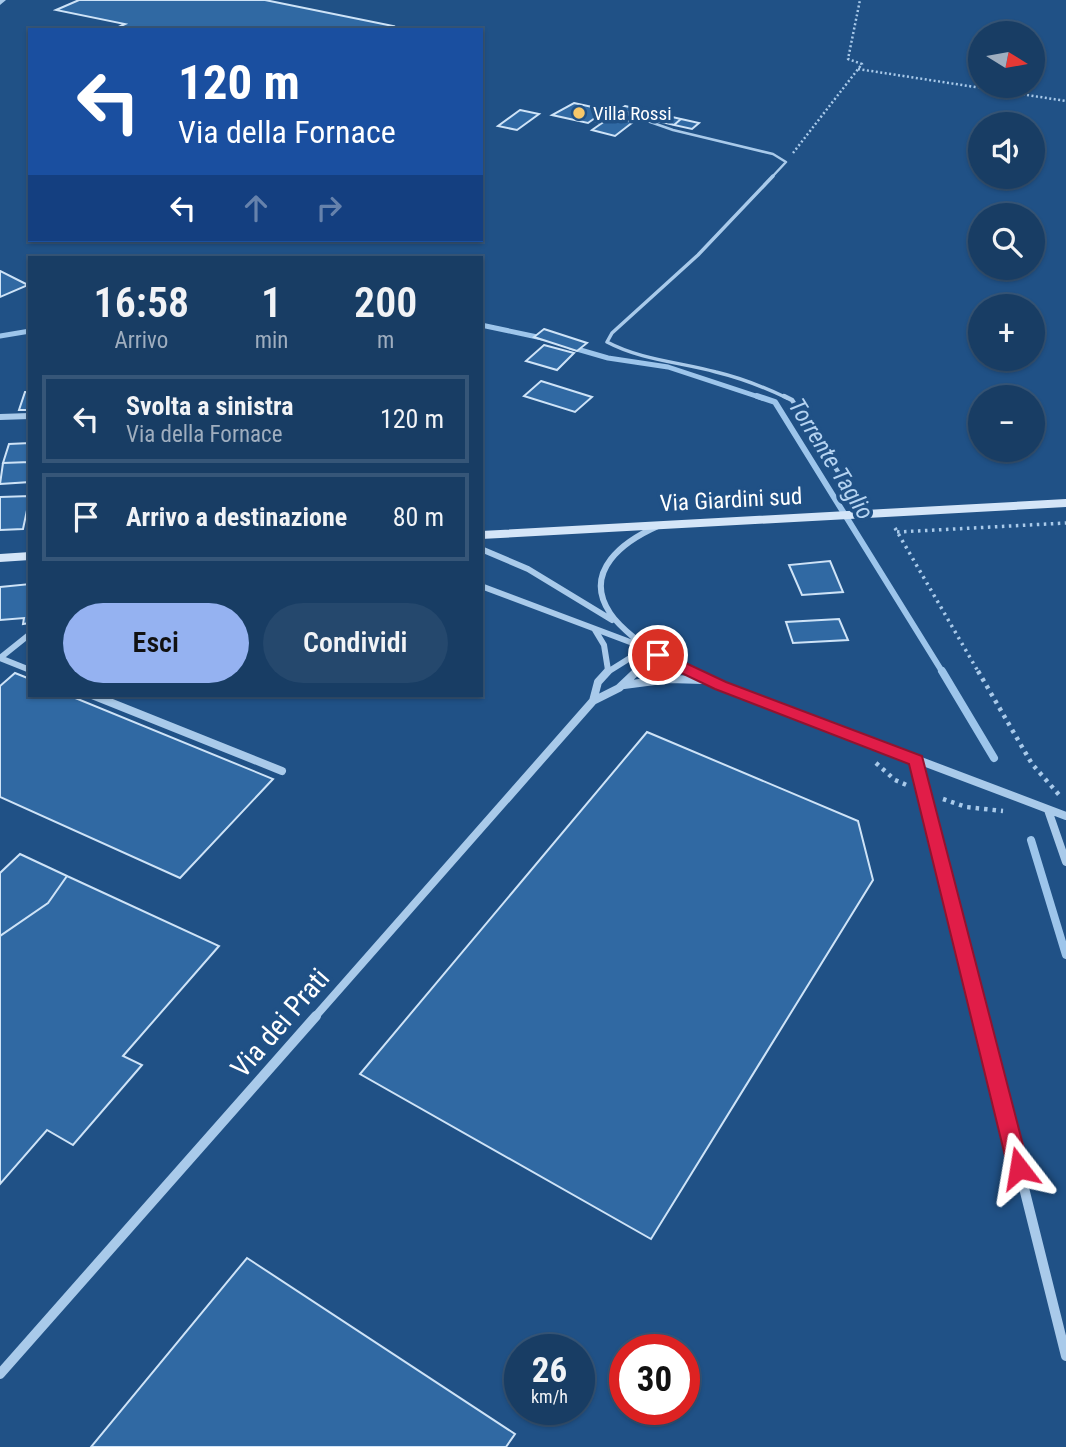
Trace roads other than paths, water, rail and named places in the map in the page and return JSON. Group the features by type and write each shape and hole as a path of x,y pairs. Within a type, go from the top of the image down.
{"main road":[{"name":"Via Giardini sud","path":"483,535 1066,503"},
{"path":"0,558 28,556"}],"street":[{"path":"0,417 28,416"},
{"path":"646,648 609,613 603,597 602,573 616,551 629,540 663,524"},
{"path":"483,550 528,569 627,630"},
{"path":"483,587 646,648 709,680 1066,816"},
{"path":"595,629 604,645 608,670"},
{"path":"28,636 0,658 28,669"},
{"path":"646,648 641,667 620,686 593,701 593,690 608,670 646,648"},
{"path":"620,686 670,679 709,680"},
{"path":"97,697 282,771"},
{"name":"Via dei Prati","path":"0,1374 593,701"},
{"path":"917,760 1066,1356"},
{"path":"1048,810 1066,862"}],"lane":[{"path":"616,110 673,130 773,154 786,162 706,247 612,333 607,342 627,353 716,372 765,387 792,400 861,514"}],"waterway":[{"name":"Torrente Taglio","path":"483,325 542,338"},
{"name":"Torrente Taglio","path":"0,336 28,331"},
{"name":"Torrente Taglio","path":"570,347 608,358 668,367 762,398"},
{"name":"Torrente Taglio","path":"757,396 775,402 943,673"},
{"name":"Torrente Taglio","path":"942,671 994,758"},
{"name":"Torrente Taglio","path":"1031,840 1066,955"}],"place":[{"name":"Villa Rossi","path":"579,113"}]}
